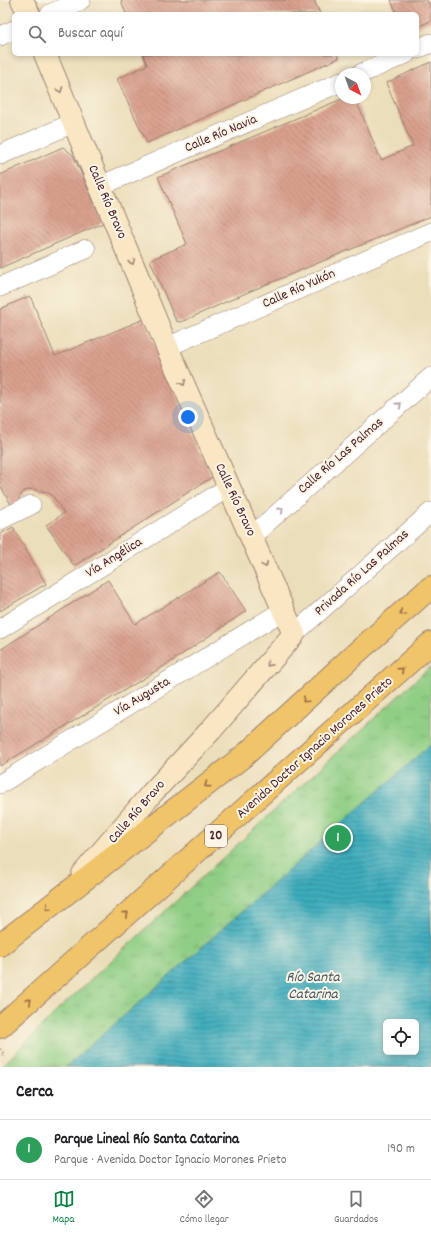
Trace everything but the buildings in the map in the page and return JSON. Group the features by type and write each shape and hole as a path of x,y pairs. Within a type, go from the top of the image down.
{"main road":[{"path":"0,945 245,755 431,587"},
{"name":"Avenida Doctor Ignacio Morones Prieto","path":"0,1027 431,643"}],"street":[{"path":"22,0 27,12"},
{"path":"54,12 81,0"},
{"path":"0,36 12,31"},
{"path":"419,48 431,43"},
{"name":"Calle Río Bravo","path":"46,56 167,347 252,536 294,634 211,730 152,793 72,888"},
{"path":"371,69 401,56"},
{"name":"Calle Río Navia","path":"100,186 335,85"},
{"path":"0,156 74,123"},
{"name":"Calle Río Yukón","path":"167,347 431,232"},
{"path":"0,287 86,249"},
{"name":"Calle Río Las Palmas","path":"252,536 431,377"},
{"name":"Vía Angélica","path":"0,629 229,487"},
{"path":"0,520 31,505"},
{"name":"Privada Río Las Palmas","path":"294,634 431,512"},
{"name":"Vía Augusta","path":"0,784 284,610"}],"path":[{"path":"0,1050 4,1054 0,1058"}],"green space":[{"path":"431,666 431,1067 1,1067 59,1009"}],"water":[{"name":"Río Santa Catarina","path":"431,744 431,1067 66,1067"}],"place":[{"name":"Parque Lineal Río Santa Catarina","path":"338,838"}]}
